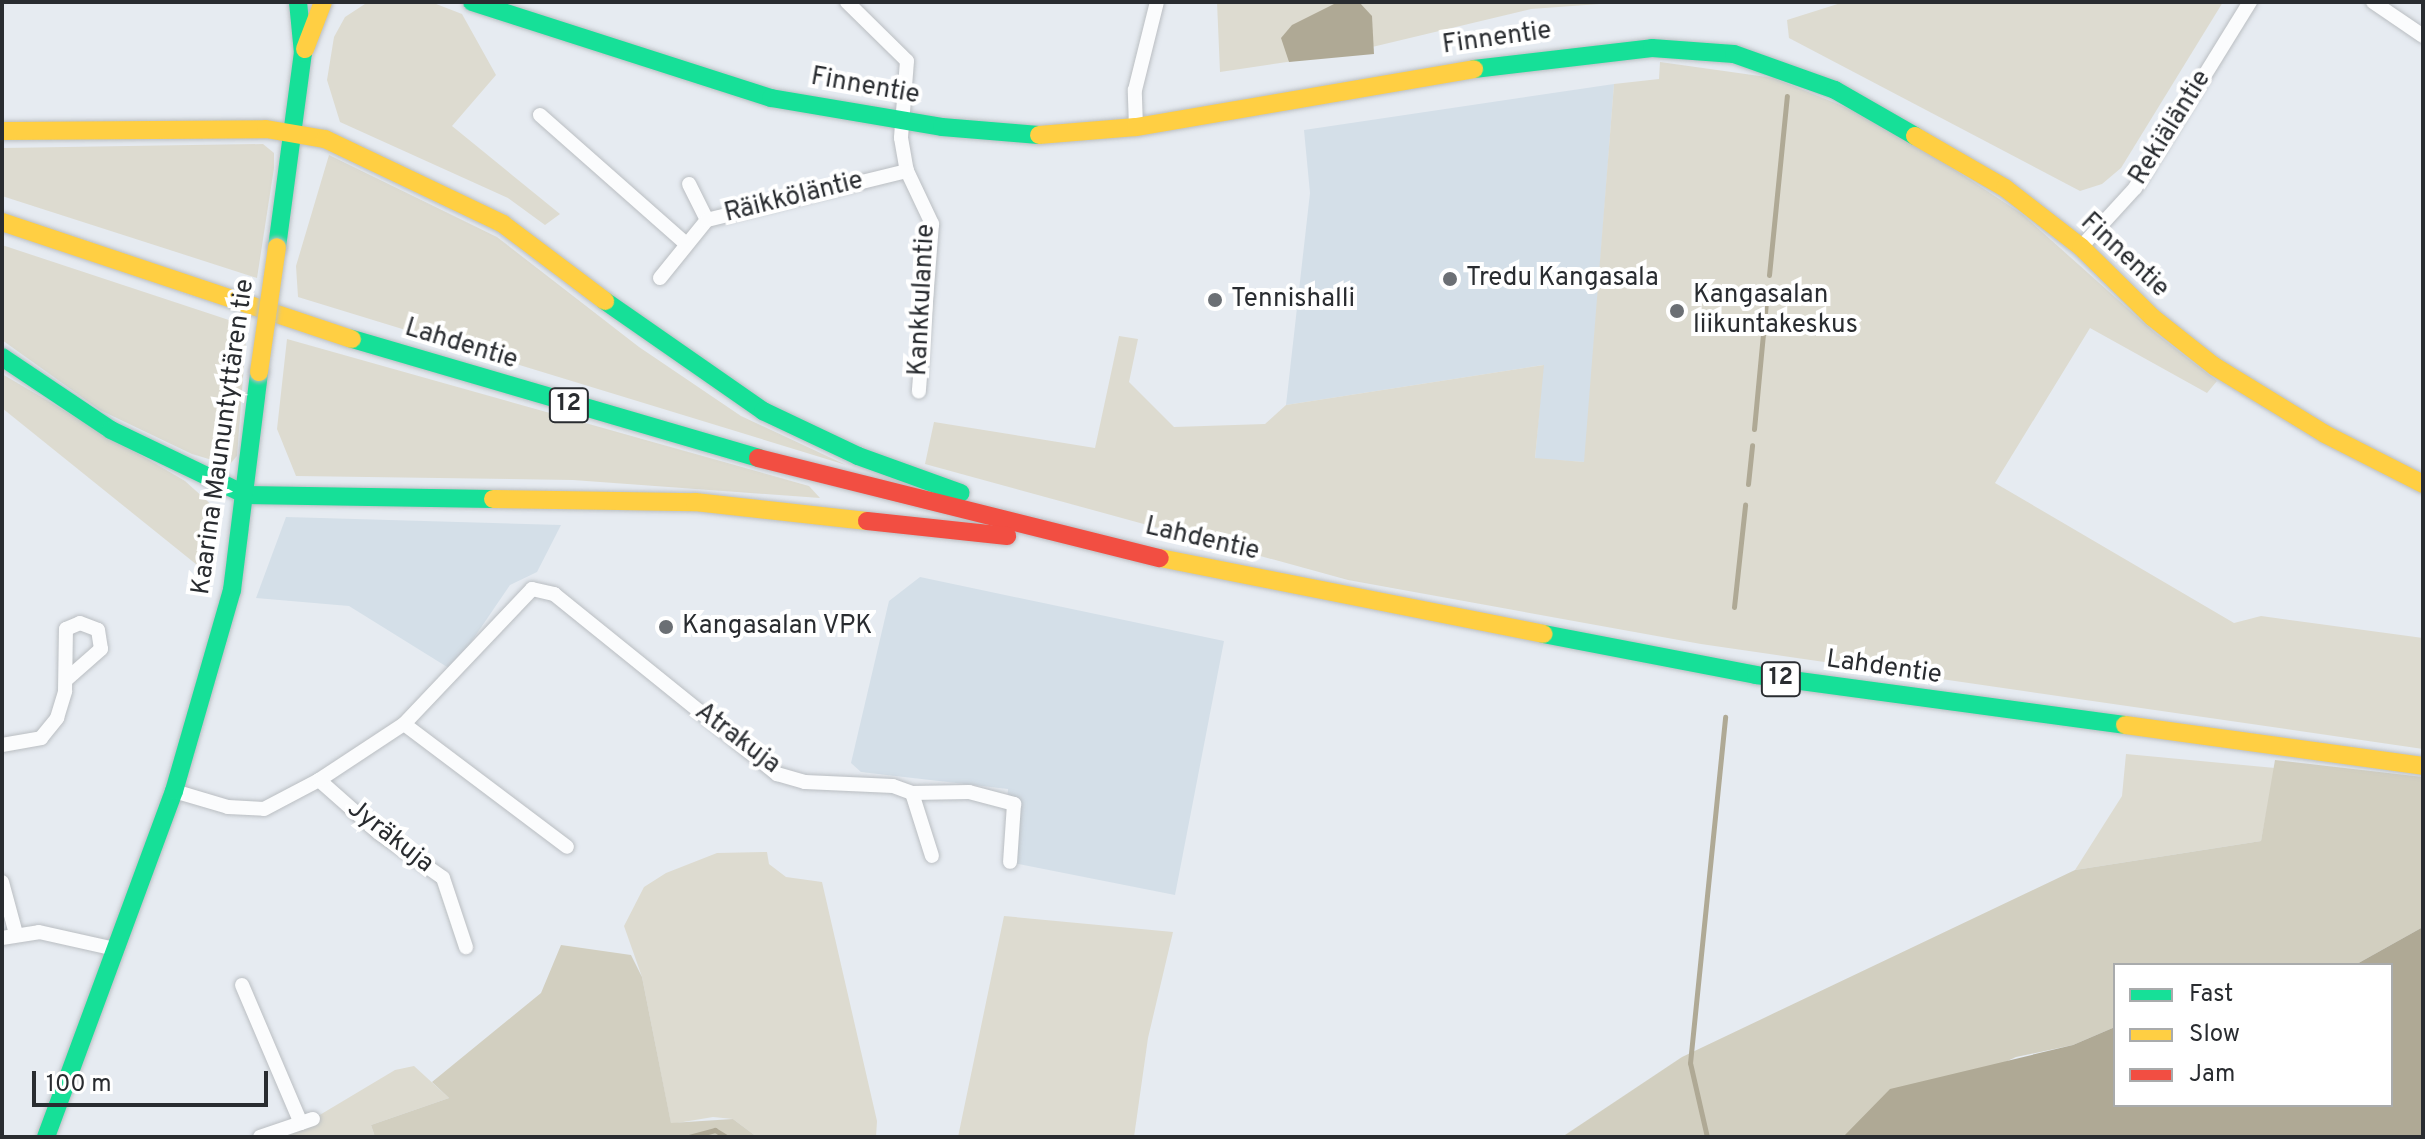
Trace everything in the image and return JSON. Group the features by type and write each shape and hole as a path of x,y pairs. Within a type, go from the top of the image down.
{"main road":[{"name":"Kaarina Maununtyttären tie","path":"46,1137 174,791 232,590 303,53 298,2"},
{"name":"Kaarina Maununtyttären tie","path":"303,53 323,2"},
{"name":"Finnentie","path":"472,2 771,98 901,119 1050,136 1136,127 1260,102 1547,58 1652,48 1734,54 1835,90 2005,188 2081,247 2152,317 2214,366 2325,434 2423,484"},
{"path":"2,131 293,133 325,139 503,224 710,378 810,435 906,475 1145,554"},
{"name":"Lahdentie","path":"2,222 371,345 593,412 768,461 1145,554 1429,615 1771,677 2423,766"},
{"path":"2,357 111,430 246,495 711,503 882,518 1145,554"}],"street":[{"name":"Kankkulantie","path":"847,2 907,61 901,119 907,171 932,224 919,391"},
{"path":"1136,127 1135,90 1157,2"},
{"name":"Rekiäläntie","path":"2081,247 2135,188 2250,2"},
{"path":"2373,2 2423,36"},
{"path":"540,115 685,243"},
{"name":"Räikköläntie","path":"660,278 685,243 707,220 907,171"},
{"path":"689,184 707,220"},
{"name":"Atrakuja","path":"404,724 532,589 554,594 777,774 805,782 893,786 912,793 969,792 1014,804 1010,862"},
{"path":"2,745 41,738 57,718 67,679"},
{"path":"174,791 228,807 264,809 319,780 404,724 567,847"},
{"name":"Jyräkuja","path":"319,780 379,833 443,878 466,947"},
{"path":"912,793 932,856"},
{"path":"2,882 9,936 39,932 115,949"},
{"path":"242,985 307,1121 260,1137"}],"shaded area":[{"path":"368,2 431,2 462,14 496,75 452,126 560,214 545,225 508,198 340,122 327,80 334,37 345,17"},
{"path":"1217,2 1613,3 1531,9 1347,53 1220,72"},
{"path":"1359,2 1372,16 1374,54 1289,62 1281,38 1292,25 1336,3"},
{"path":"1844,2 2223,2 2121,168 2102,184 2080,191 1789,38 1787,20"},
{"path":"1660,62 1774,78 1850,109 1937,158 2022,214 2154,332 2217,381 2207,393 2090,328 1995,483 2234,623 2261,616 2423,638 2423,749 1701,644 1348,580 925,464 934,422 1095,448 1119,336 1138,339 1129,382 1174,427 1265,424 1286,405 1544,365 1535,458 1584,462 1614,84 1659,79"},
{"name":"Tredu Kangasala","path":"1614,84 1585,462 1535,459 1543,365 1286,405 1310,193 1304,130"},
{"path":"263,144 274,153 274,168 257,278 2,196 2,148"},
{"path":"329,155 497,237 639,347 741,416 846,465 298,297 296,266"},
{"path":"2,245 247,326 237,456 229,465 192,454 100,410 2,340"},
{"path":"287,339 809,486 820,498 573,480 296,476 277,429"},
{"path":"2,374 185,481 215,508 207,573 2,408"},
{"path":"286,517 561,525 537,572 510,585 452,670 349,606 256,598"},
{"path":"920,577 1224,641 1175,895 1004,861 1008,789 861,772 851,763 889,601"},
{"path":"2126,754 2275,768 2261,841 2075,870 2122,796"},
{"path":"2275,760 2423,777 2423,927 2359,963 2113,963 2113,1028 2073,1045 2016,1057 1843,1137 1562,1137 1682,1057 2075,870 2261,841"},
{"path":"767,852 769,864 786,877 822,882 877,1121 876,1137 757,1137 733,1119 713,1117 671,1124 642,977 624,926 644,887 666,873 717,853"},
{"path":"1004,916 1173,932 1148,1038 1134,1137 958,1137"},
{"path":"2423,927 2423,1137 1843,1137 1890,1089 2073,1045 2113,1028 2113,1107 2393,1107 2393,963 2359,963"},
{"path":"561,945 631,955 642,977 671,1123 733,1119 757,1137 375,1137 371,1125 449,1098 432,1082 541,993"},
{"path":"414,1066 449,1098 371,1125 375,1137 260,1137 313,1119 395,1070"}],"waterway":[{"path":"1769,275 1787,96"},
{"path":"1754,429 1767,291"},
{"path":"1748,484 1752,445"},
{"path":"1734,607 1745,505"},
{"path":"1707,1137 1690,1063 1725,717"},
{"path":"689,1137 715,1130 726,1137"}],"traffic: fast":[{"path":"277,247 303,53 298,2"},
{"path":"472,2 771,98 942,127 1039,135"},
{"path":"1474,69 1652,48 1734,54 1835,90 1915,136"},
{"path":"605,301 763,411 858,456 961,493"},
{"path":"352,339 758,458"},
{"path":"2,357 111,430 246,495 493,499"},
{"path":"46,1137 174,791 232,590 259,372"},
{"path":"1544,634 1756,675 2125,725"}],"traffic: slow":[{"path":"305,49 323,2"},
{"path":"1039,135 1136,127 1474,69"},
{"path":"2,131 266,129 325,139 503,224 605,301"},
{"path":"1915,136 2005,188 2081,247 2152,317 2214,366 2325,434 2423,484"},
{"path":"2,222 352,339"},
{"path":"259,372 277,247"},
{"path":"493,499 695,502 867,521"},
{"path":"1160,558 1544,634"},
{"path":"2125,725 2423,766"}],"traffic: jam":[{"path":"758,458 1160,558"},
{"path":"867,521 1007,536"}],"place":[{"name":"Tredu Kangasala","path":"1450,279"},
{"name":"Tennishalli","path":"1215,300"},
{"name":"Kangasalan liikuntakeskus","path":"1677,311"},
{"name":"Kangasalan VPK","path":"666,627"}]}
